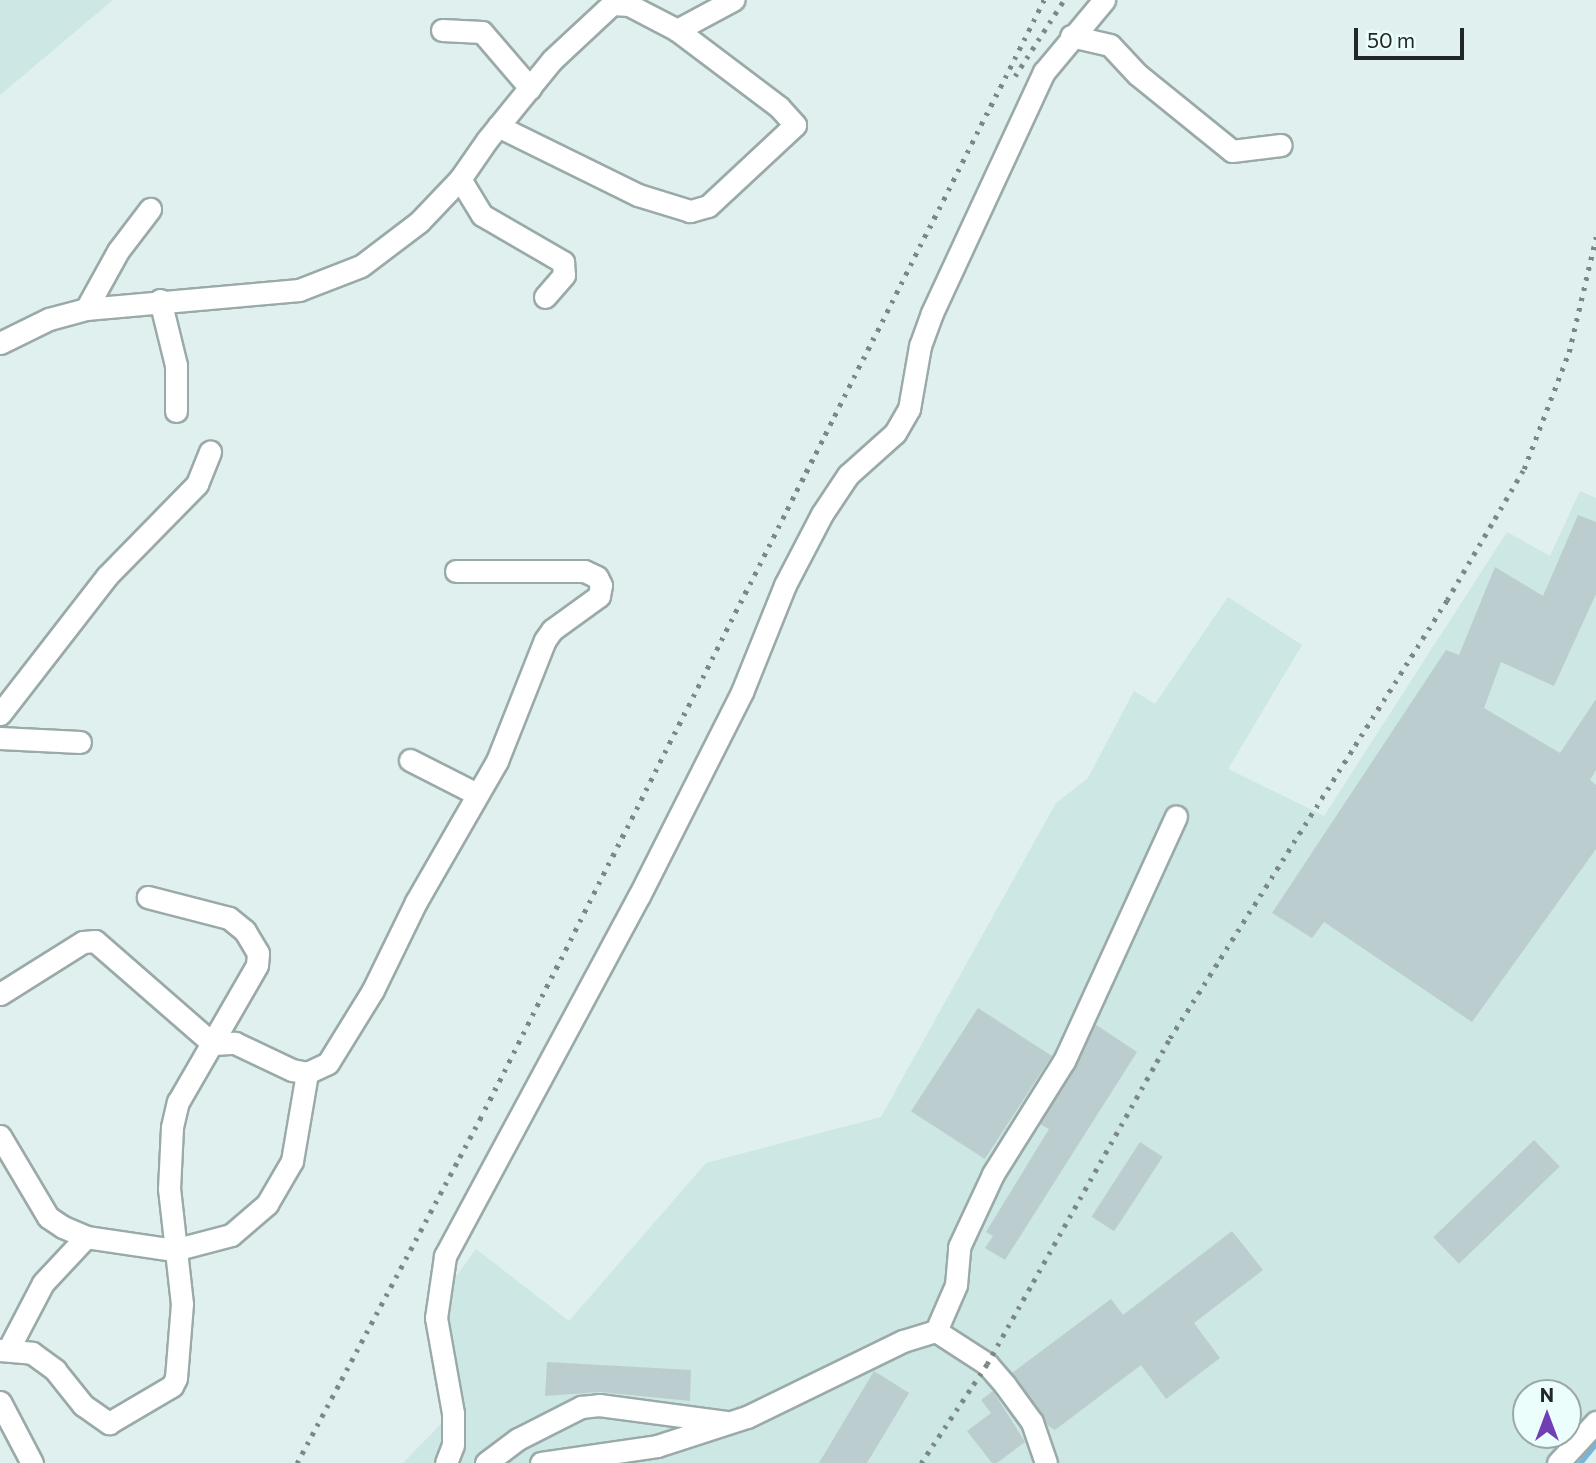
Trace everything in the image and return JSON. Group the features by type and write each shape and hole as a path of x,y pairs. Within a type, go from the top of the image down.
{"street":[{"path":"677,30 733,0"},
{"path":"446,1463 453,1445 453,1413 436,1318 445,1256 645,884 742,692 785,585 822,514 848,475 895,433 909,409 920,346 932,313 1044,72 1071,36 1104,0"},
{"path":"0,343 49,319 86,309 160,300 299,290 361,266 419,222 460,179 498,126 579,30 612,4 629,5 677,30 779,107 794,125 793,131 708,206 679,210 498,126"},
{"path":"442,30 482,32 530,88"},
{"path":"1071,36 1110,45 1137,74 1194,115 1216,141 1232,151 1281,145"},
{"path":"460,179 482,215 564,262 564,275 545,297"},
{"path":"86,309 118,251 150,209"},
{"path":"160,300 176,365 176,411"},
{"path":"0,713 107,576 197,484 210,452"},
{"path":"0,994 83,942 95,941 213,1044 235,1042 292,1070 307,1073 328,1063 337,1052 475,793 497,761 545,640 552,630 599,596 601,585 597,577 584,570 456,570"},
{"path":"0,738 80,741"},
{"path":"410,760 475,793"},
{"path":"541,1463 657,1446 730,1422 903,1341 936,1331 956,1285 965,1234 993,1174 1064,1061 1176,816"},
{"path":"86,1237 43,1283 4,1349 32,1353 55,1370 83,1405 109,1423 172,1386 176,1378 182,1304 169,1189 172,1127 178,1102 257,965 258,953 245,931 229,918 148,897"},
{"path":"0,1136 48,1217 86,1237 174,1250 232,1235 267,1204 292,1161 307,1073"},
{"path":"936,1331 987,1364 1032,1422 1046,1463"},
{"path":"0,1402 32,1463"},
{"path":"486,1463 518,1439 581,1407 599,1405 730,1422"},
{"path":"1558,1463 1596,1422"}],"shaded area":[{"path":"0,0 113,0 0,95"},
{"path":"1580,491 1596,498 1596,1437 1575,1463 403,1463 464,1400 449,1354 443,1294 476,1249 569,1321 706,1163 881,1117 1056,803 1088,778 1134,691 1155,704 1228,597 1302,645 1228,769 1324,816 1507,532 1550,556"}],"building":[{"path":"1578,515 1596,522 1596,594 1554,686 1501,662 1484,708 1560,753 1596,699 1596,770 1590,780 1596,785 1596,849 1472,1022 1324,922 1312,938 1272,913 1446,650 1459,655 1495,567 1543,596"},
{"path":"978,1008 1052,1056 985,1159 911,1111"},
{"path":"1095,1024 1137,1052 1005,1260 985,1248 993,1236 986,1232 1049,1129 1040,1124 1075,1068"},
{"path":"1534,1140 1560,1167 1459,1264 1433,1237"},
{"path":"1140,1142 1163,1157 1114,1231 1092,1217"},
{"path":"1232,1231 1263,1270 1194,1323 1220,1358 1166,1399 1141,1365 1055,1430 1047,1425 1012,1373 1111,1299 1123,1315"},
{"path":"547,1362 691,1370 690,1401 600,1392 545,1396"},
{"path":"874,1371 909,1393 867,1463 819,1463"},
{"path":"993,1391 1025,1442 997,1463 992,1463 967,1431 991,1413 981,1400"}],"waterway":[{"path":"1580,1463 1596,1443"}],"railway":[{"path":"297,1463 480,1119 1044,0"},
{"path":"1015,76 1064,0"},
{"path":"921,1463 987,1364 1170,1038 1447,600 1524,469 1569,352 1596,237"}]}
